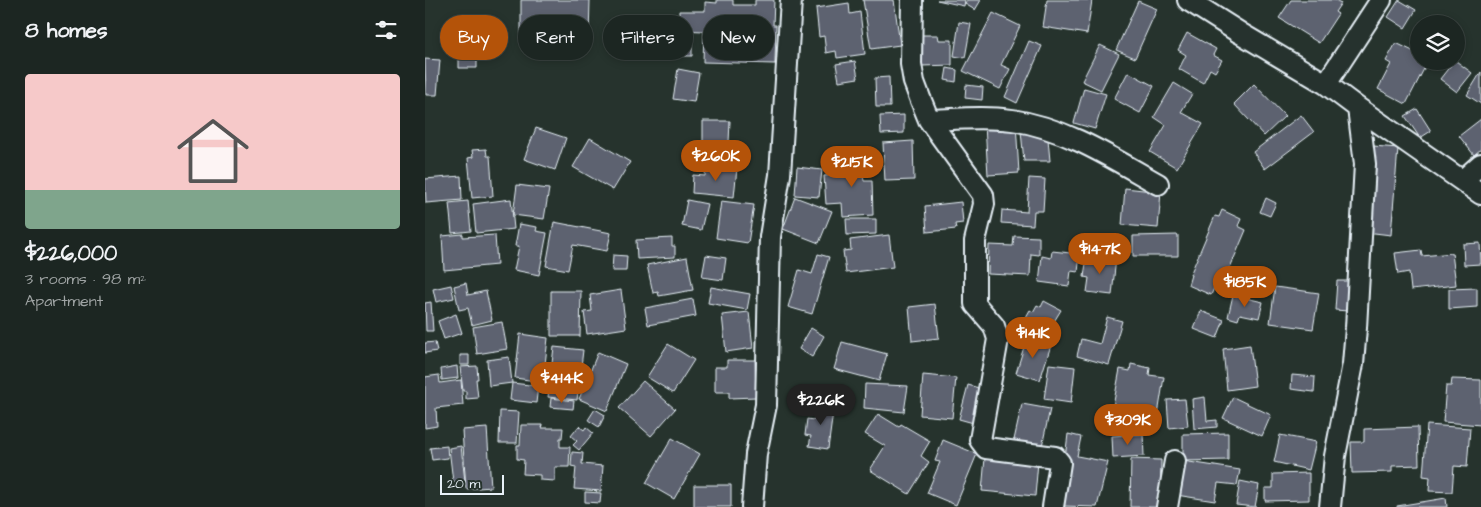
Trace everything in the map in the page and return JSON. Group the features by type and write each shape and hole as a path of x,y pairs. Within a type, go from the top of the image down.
{"street":[{"path":"752,507 756,454 765,405 770,237 780,175 791,0"},
{"path":"912,0 911,64 914,82 929,120 983,195 984,204 975,241 975,304 994,326 998,339 980,440 985,448 1055,457 1060,463 1053,507"},
{"path":"1188,0 1326,84 1481,194"},
{"path":"1326,84 1381,0"},
{"path":"1330,507 1335,456 1353,364 1357,328 1365,164 1358,108"},
{"path":"929,120 1004,119 1042,126 1070,136 1158,184"},
{"path":"1463,180 1481,164"},
{"path":"1167,507 1175,461"}],"building":[{"path":"521,0 590,0 590,15 521,15"},
{"path":"717,0 733,0 733,5 755,5 755,0 774,0 773,15 703,15 703,31 693,31 693,15 679,15 679,11 705,11 705,2 717,3"},
{"path":"863,0 894,0 900,45 871,49"},
{"path":"937,0 965,0 964,6"},
{"path":"967,0 981,0 975,10 965,4"},
{"path":"1047,0 1092,0 1087,34 1043,27"},
{"path":"1291,0 1335,0 1341,3 1335,12 1338,14 1319,43 1279,18"},
{"path":"1399,0 1416,10 1413,15 1410,15 1410,20 1405,28 1388,17"},
{"path":"1138,1 1157,9 1135,58 1116,50"},
{"path":"849,3 850,14 860,12 865,54 837,58 836,51 826,53 824,36 819,37 816,8"},
{"path":"993,13 1020,26 1001,65 1010,69 1000,89 963,71"},
{"path":"959,22 971,24 965,58 954,56"},
{"path":"774,25 776,25 775,64 703,62 703,60 774,60"},
{"path":"1187,33 1216,49 1213,55 1222,60 1215,72 1210,69 1203,83 1179,69 1186,55 1178,50"},
{"path":"922,35 938,35 939,40 952,40 952,65 922,66"},
{"path":"1029,41 1042,46 1017,103 1005,97"},
{"path":"1396,43 1410,50 1410,70 1423,70 1406,104 1378,89 1391,64 1386,61"},
{"path":"1100,45 1119,54 1101,90 1082,81"},
{"path":"425,59 440,60 437,95 426,95"},
{"path":"459,60 477,60 477,68 459,68"},
{"path":"855,61 858,78 839,81 836,64"},
{"path":"947,68 957,70 956,82 945,80"},
{"path":"1465,68 1472,73 1457,92 1440,79 1447,70 1465,70"},
{"path":"678,69 699,73 694,102 673,99"},
{"path":"1128,72 1154,86 1140,113 1114,99"},
{"path":"1481,72 1481,104 1467,95"},
{"path":"889,77 890,107 876,107 875,78"},
{"path":"1174,83 1192,94 1181,112 1203,124 1177,168 1150,152 1166,125 1154,117"},
{"path":"1254,84 1285,116 1264,136 1234,104"},
{"path":"966,85 983,87 982,100 965,98"},
{"path":"1084,88 1106,94 1095,129 1074,123"},
{"path":"1417,109 1431,131 1420,138 1405,116"},
{"path":"904,115 904,133 881,134 880,116"},
{"path":"1301,115 1314,132 1265,169 1253,152"},
{"path":"1481,119 1481,149 1474,155 1459,136"},
{"path":"703,121 730,121 729,142 703,142"},
{"path":"1016,123 1019,173 988,175 985,125"},
{"path":"536,128 566,138 555,170 524,159"},
{"path":"1047,128 1050,161 1024,161 1021,131"},
{"path":"590,138 630,162 613,190 573,167"},
{"path":"913,141 914,180 885,181 883,143"},
{"path":"1373,146 1398,148 1391,235 1366,232"},
{"path":"486,149 487,156 490,156 493,196 472,198 468,158 473,157 472,150"},
{"path":"870,156 871,174 863,175 864,181 872,181 873,215 843,217 842,203 826,204 824,176 845,174 844,157"},
{"path":"706,165 737,168 734,197 692,193 693,175 705,176"},
{"path":"797,167 822,170 819,197 795,195"},
{"path":"461,176 462,200 426,203 425,179"},
{"path":"1029,178 1045,179 1043,211 1034,211 1033,225 1001,223 1002,210 1027,212"},
{"path":"517,185 549,189 544,219 513,215"},
{"path":"1125,188 1161,192 1158,228 1122,225"},
{"path":"795,197 832,211 819,243 783,229"},
{"path":"1266,198 1276,203 1270,216 1260,212"},
{"path":"511,199 514,229 476,233 473,204"},
{"path":"687,200 707,204 701,230 682,226"},
{"path":"468,201 471,231 452,233 449,203"},
{"path":"721,201 754,205 748,243 716,238"},
{"path":"961,202 963,223 955,224 956,229 927,232 925,206"},
{"path":"1222,210 1241,219 1238,226 1246,230 1221,289 1215,286 1211,295 1188,285 1190,275 1215,216 1219,217"},
{"path":"846,219 876,219 876,234 847,235"},
{"path":"554,222 611,233 607,251 573,245 568,270 546,266"},
{"path":"519,224 537,227 536,231 547,233 539,275 514,270 519,246 515,246"},
{"path":"463,234 463,237 495,235 497,265 444,270 442,236"},
{"path":"889,235 893,267 846,273 843,251 851,250 850,240"},
{"path":"1178,235 1178,256 1133,256 1133,236"},
{"path":"1014,236 1039,237 1039,255 1031,254 1030,276 988,274 989,245 1013,246"},
{"path":"672,238 672,246 675,246 675,257 637,259 636,240"},
{"path":"1480,243 1481,264 1464,265 1463,244"},
{"path":"1421,250 1422,256 1452,253 1456,285 1411,290 1409,272 1398,274 1395,253"},
{"path":"1052,251 1080,254 1078,272 1071,271 1069,286 1039,282 1042,256 1051,258"},
{"path":"818,254 829,257 812,314 788,307 799,270 812,274"},
{"path":"613,255 627,256 626,271 612,271"},
{"path":"706,255 726,258 723,280 702,277"},
{"path":"1087,256 1116,258 1112,295 1087,292 1089,278 1084,277"},
{"path":"687,257 693,290 659,296 658,292 653,293 647,265"},
{"path":"1337,281 1350,281 1348,311 1335,310"},
{"path":"466,283 468,295 486,291 492,320 472,325 468,308 459,310 454,286"},
{"path":"451,285 454,298 436,302 433,289"},
{"path":"711,287 750,294 747,310 708,303"},
{"path":"1275,287 1319,293 1313,329 1270,323"},
{"path":"1477,288 1477,307 1449,309 1449,289"},
{"path":"621,290 626,328 587,334 584,312 592,311 590,295"},
{"path":"551,291 581,291 580,336 551,336"},
{"path":"1233,295 1263,302 1259,318 1240,314 1238,320 1228,317"},
{"path":"693,299 696,316 648,325 645,308"},
{"path":"1044,301 1061,310 1050,328 1026,317 1030,310 1033,312 1037,305 1041,307"},
{"path":"431,302 433,331 426,331 425,303"},
{"path":"935,304 939,338 912,341 909,307"},
{"path":"1201,311 1224,320 1217,338 1194,329"},
{"path":"749,312 753,348 726,352 722,315"},
{"path":"456,314 462,333 444,339 438,321"},
{"path":"1107,317 1122,321 1109,365 1077,356 1081,339 1100,344"},
{"path":"502,322 507,349 477,354 473,327"},
{"path":"811,328 824,336 812,357 799,349"},
{"path":"520,334 548,338 543,382 515,378"},
{"path":"1027,337 1051,345 1040,380 1016,373"},
{"path":"435,342 437,351 425,353 425,343"},
{"path":"842,342 887,354 879,381 834,369"},
{"path":"668,344 694,360 673,393 647,377"},
{"path":"1250,345 1255,386 1227,390 1223,349"},
{"path":"554,347 583,350 577,400 548,397"},
{"path":"598,352 626,364 607,411 579,399"},
{"path":"460,355 469,355 469,365 460,365"},
{"path":"509,357 512,383 489,386 487,360"},
{"path":"727,360 755,360 756,397 729,398 729,392 715,392 715,367 727,367"},
{"path":"1049,364 1075,367 1071,403 1044,399"},
{"path":"1131,364 1150,368 1149,375 1164,377 1156,427 1110,423 1120,369 1130,371"},
{"path":"457,366 458,378 442,380 441,369"},
{"path":"477,366 478,398 466,399 460,367"},
{"path":"439,375 440,383 461,380 463,405 436,408 437,426 425,428 425,377"},
{"path":"923,375 956,378 952,418 920,415"},
{"path":"1292,375 1315,377 1314,392 1291,389"},
{"path":"1452,379 1481,380 1481,425 1443,422 1446,386 1451,386"},
{"path":"643,381 675,409 651,436 619,408"},
{"path":"512,383 538,386 536,403 510,400"},
{"path":"865,384 908,386 904,412 864,408"},
{"path":"968,385 986,390 977,424 959,419"},
{"path":"1205,397 1207,421 1217,420 1217,427 1194,429 1192,399"},
{"path":"1233,397 1271,415 1262,436 1223,418"},
{"path":"551,398 574,401 573,409 550,407"},
{"path":"1185,399 1188,426 1169,428 1167,400"},
{"path":"817,402 834,404 828,449 809,446 811,436 805,435 807,419 814,420"},
{"path":"1022,404 1050,409 1042,446 1014,440"},
{"path":"595,409 605,415 599,427 588,420"},
{"path":"500,411 519,412 517,443 499,443"},
{"path":"878,414 899,427 901,424 930,441 921,456 929,462 909,494 870,470 885,446 865,434"},
{"path":"521,425 543,425 542,428 563,428 560,447 570,447 569,467 555,467 555,481 540,480 540,475 523,474 524,460 517,459 517,445 520,445"},
{"path":"1427,425 1470,428 1467,467 1454,466 1452,492 1429,491 1430,477 1423,476"},
{"path":"579,426 584,430 586,427 593,433 579,450 573,445 577,441 571,436"},
{"path":"1418,427 1419,465 1392,466 1392,472 1352,473 1351,442 1364,442 1364,429"},
{"path":"487,428 491,487 466,489 462,430"},
{"path":"1228,433 1228,460 1183,461 1183,434"},
{"path":"1068,434 1081,437 1077,456 1108,462 1097,507 1059,506"},
{"path":"1143,434 1144,456 1113,458 1112,436"},
{"path":"1280,435 1316,442 1309,470 1274,462"},
{"path":"672,438 700,454 674,499 646,483"},
{"path":"943,440 977,454 956,505 927,493 940,462 935,461"},
{"path":"447,446 448,458 432,460 430,448"},
{"path":"461,446 465,481 453,482 449,448"},
{"path":"572,452 583,453 582,464 603,466 601,491 574,489 576,467 571,466"},
{"path":"985,458 1038,462 1035,496 982,491"},
{"path":"1131,459 1161,460 1160,507 1130,507"},
{"path":"1183,461 1240,470 1237,485 1218,483 1215,501 1176,495"},
{"path":"1309,473 1309,500 1265,501 1265,488 1273,488 1273,474"},
{"path":"1240,481 1259,485 1255,507 1236,505"},
{"path":"694,485 731,485 731,507 694,507"},
{"path":"585,492 601,493 600,503 585,502"},
{"path":"1446,498 1447,507 1397,507 1397,506"}]}
